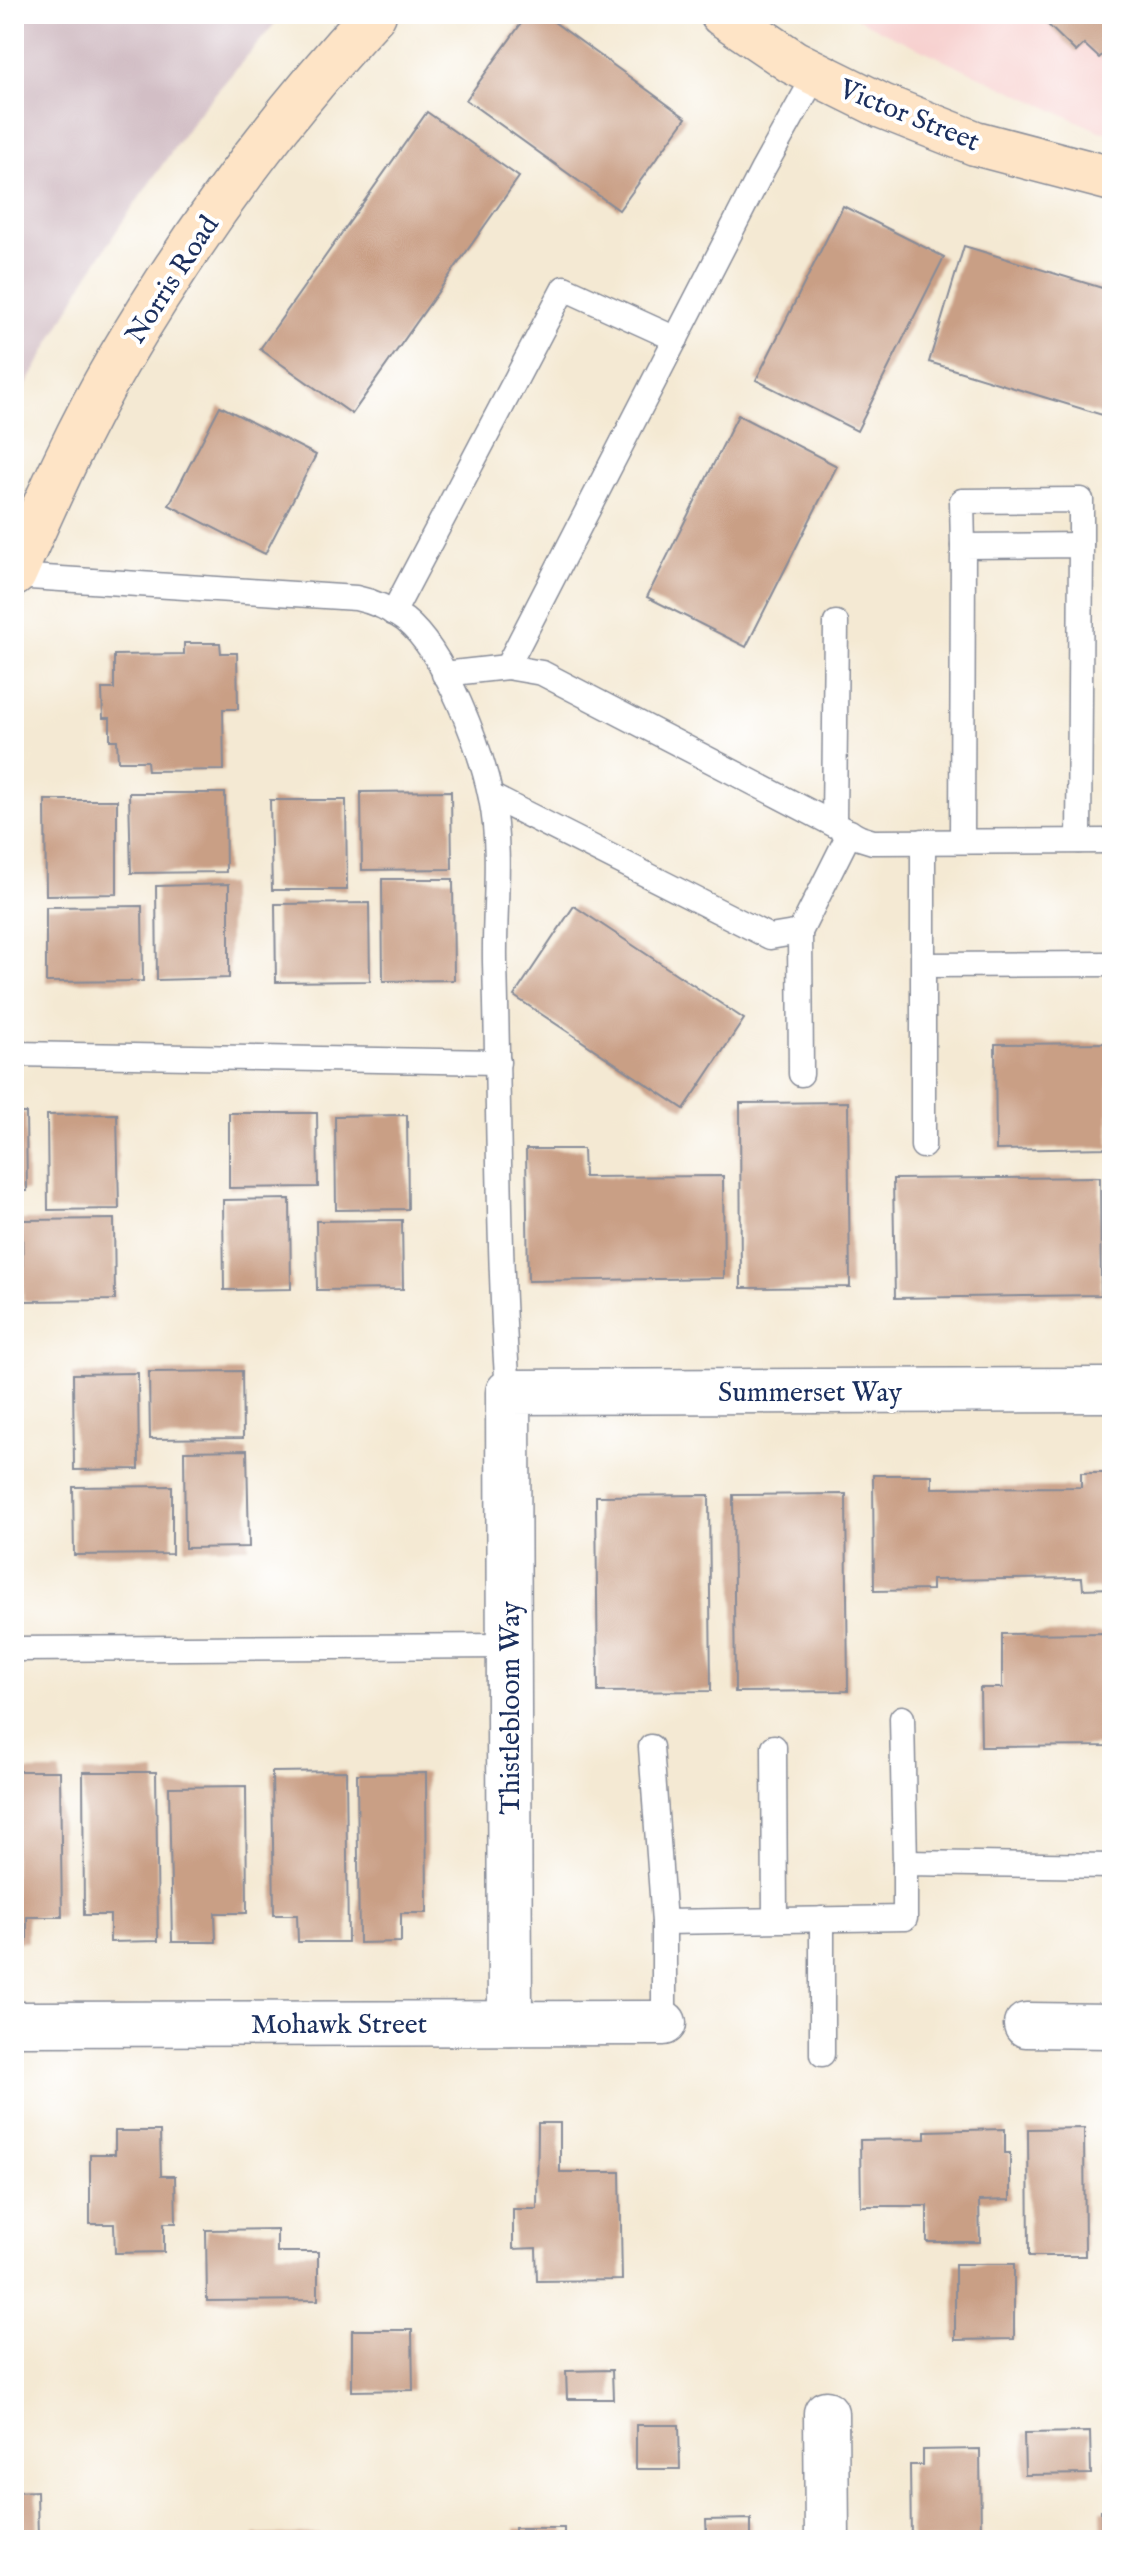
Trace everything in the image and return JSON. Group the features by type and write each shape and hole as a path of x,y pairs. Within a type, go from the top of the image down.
{"street":[{"name":"Norris Road","path":"14,575 55,481 117,363 187,250 265,142 374,14"},
{"name":"Victor Street","path":"722,14 793,62 882,106 975,143 1112,179"},
{"name":"Summerset Way","path":"508,1392 1112,1390"},
{"name":"Thistlebloom Way","path":"508,1392 510,2023"},
{"name":"Mohawk Street","path":"14,2024 664,2023"},
{"path":"1026,2025 1112,2026"},
{"path":"826,2413 827,2540"}],"lane":[{"path":"507,667 763,169 816,74"},
{"path":"393,613 564,288 676,339"},
{"path":"962,841 962,501 1081,500 1079,841"},
{"path":"963,546 1081,545"},
{"path":"14,575 356,598 381,604 407,621 444,674 472,736 491,796 497,834 494,933 508,1392"},
{"path":"801,1074 800,932 842,828 836,623"},
{"path":"444,674 507,667 542,673 873,842 1112,841"},
{"path":"491,796 770,937 800,932"},
{"path":"923,841 923,1146"},
{"path":"924,965 1112,964"},
{"path":"14,1054 498,1062"},
{"path":"14,1649 509,1646"},
{"path":"664,1922 905,1918 902,1718"},
{"path":"651,1747 664,1922 664,2023"},
{"path":"774,1747 775,1919"},
{"path":"905,1863 1112,1866"},
{"path":"822,1919 822,2054"}],"shaded area":[{"path":"14,14 283,14 197,115 121,224 85,280 14,408"},
{"path":"849,14 1112,14 1112,133 1099,131"}],"building":[{"path":"528,14 543,14 686,118 619,210 466,100"},
{"path":"1037,14 1112,14 1112,46 1099,58 1084,44 1076,52"},
{"path":"427,112 519,177 352,414 260,349"},
{"path":"843,206 944,257 857,431 756,380"},
{"path":"964,246 1112,291 1112,418 929,362"},
{"path":"220,406 316,455 265,554 169,505"},
{"path":"738,415 837,466 746,647 647,597"},
{"path":"184,643 220,643 221,653 237,653 238,709 223,709 224,770 148,771 147,761 118,761 117,740 110,740 110,718 103,718 102,689 114,689 114,655 184,654"},
{"path":"451,791 452,869 362,870 361,792"},
{"path":"129,793 225,793 226,872 131,873"},
{"path":"45,800 117,800 117,894 46,895"},
{"path":"270,800 346,800 347,890 272,890"},
{"path":"382,879 453,879 454,980 383,981"},
{"path":"229,884 229,978 157,980 156,886"},
{"path":"369,903 370,981 276,982 275,904"},
{"path":"142,906 143,981 46,982 46,907"},
{"path":"574,906 744,1019 684,1109 514,996"},
{"path":"1108,1043 1109,1148 996,1150 995,1044"},
{"path":"848,1102 850,1287 741,1288 740,1103"},
{"path":"14,1113 26,1113 27,1191 14,1191"},
{"path":"229,1113 317,1113 318,1187 229,1188"},
{"path":"117,1114 119,1209 48,1210 47,1115"},
{"path":"407,1115 408,1209 336,1210 335,1116"},
{"path":"526,1149 583,1149 584,1177 723,1176 724,1278 528,1281"},
{"path":"1100,1177 1101,1295 895,1298 893,1179"},
{"path":"290,1199 291,1289 224,1290 223,1200"},
{"path":"114,1219 115,1300 23,1301 22,1220"},
{"path":"402,1220 403,1289 317,1290 316,1221"},
{"path":"242,1371 243,1438 150,1439 149,1372"},
{"path":"138,1373 139,1469 74,1470 73,1374"},
{"path":"247,1450 249,1547 185,1548 184,1451"},
{"path":"1081,1473 1112,1473 1112,1588 1083,1589 1082,1578 932,1580 932,1590 874,1591 873,1475 932,1475 932,1488 1081,1487"},
{"path":"172,1486 172,1554 74,1555 73,1487"},
{"path":"846,1494 848,1691 735,1692 733,1495"},
{"path":"709,1495 711,1691 598,1692 596,1496"},
{"path":"1112,1633 1112,1746 981,1747 980,1688 1002,1688 1002,1634"},
{"path":"14,1771 60,1771 62,1917 27,1917 27,1942 14,1942"},
{"path":"346,1771 348,1942 298,1942 297,1915 274,1915 272,1772"},
{"path":"83,1772 156,1772 158,1941 110,1942 110,1915 84,1915"},
{"path":"426,1773 427,1913 401,1913 401,1942 359,1943 357,1774"},
{"path":"246,1786 247,1913 215,1913 216,1942 172,1942 169,1787"},
{"path":"538,2123 560,2123 560,2172 620,2172 622,2280 537,2281 536,2248 513,2249 513,2209 537,2209"},
{"path":"1084,2128 1085,2256 1029,2256 1028,2129"},
{"path":"1005,2129 1005,2153 1010,2153 1010,2200 979,2201 980,2242 927,2242 927,2206 861,2206 860,2140 925,2139 925,2131"},
{"path":"115,2131 160,2131 161,2176 175,2176 176,2223 164,2223 164,2252 115,2253 114,2224 90,2224 90,2154 115,2154"},
{"path":"277,2229 277,2252 318,2252 318,2300 207,2301 206,2230"},
{"path":"955,2264 1014,2264 1014,2339 955,2340"},
{"path":"352,2330 412,2330 413,2390 352,2391"},
{"path":"612,2370 613,2399 567,2399 566,2371"},
{"path":"1106,2421 1112,2421 1112,2470 1107,2470"},
{"path":"636,2425 679,2425 680,2469 636,2469"},
{"path":"1090,2432 1091,2474 1025,2475 1024,2433"},
{"path":"980,2449 981,2540 911,2540 910,2465 923,2465 923,2450"},
{"path":"37,2491 38,2540 14,2540 14,2492"},
{"path":"1101,2510 1112,2510 1112,2540 1102,2540"},
{"path":"751,2519 751,2540 707,2540 706,2520"},
{"path":"515,2528 564,2528 564,2540 515,2540"},
{"path":"320,2534 320,2540 254,2540 254,2535"}]}
